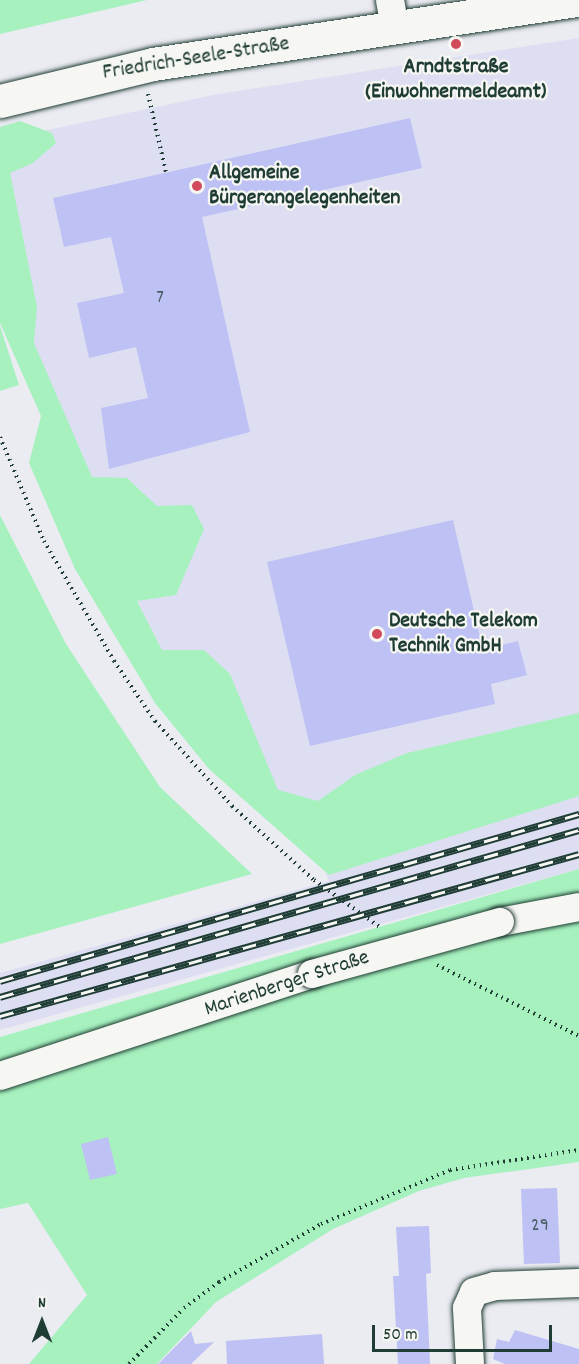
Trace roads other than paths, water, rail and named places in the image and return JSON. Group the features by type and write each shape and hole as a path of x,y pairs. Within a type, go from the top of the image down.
{"street":[{"name":"Friedrich-Seele-Straße","path":"0,101 153,64 392,14 577,0"},
{"name":"Marienberger Straße","path":"0,1076 312,974 500,922 579,907"},
{"path":"470,1364 468,1308 474,1292 482,1287 579,1283"}],"railway":[{"path":"0,981 579,814"},
{"path":"0,997 579,830"},
{"path":"0,1016 579,854"}],"place":[{"name":"Arndtstraße (Einwohnermeldeamt)","path":"456,44"},
{"name":"Allgemeine Bürgerangelegenheiten","path":"197,186"},
{"name":"Deutsche Telekom Technik GmbH","path":"377,634"}]}
